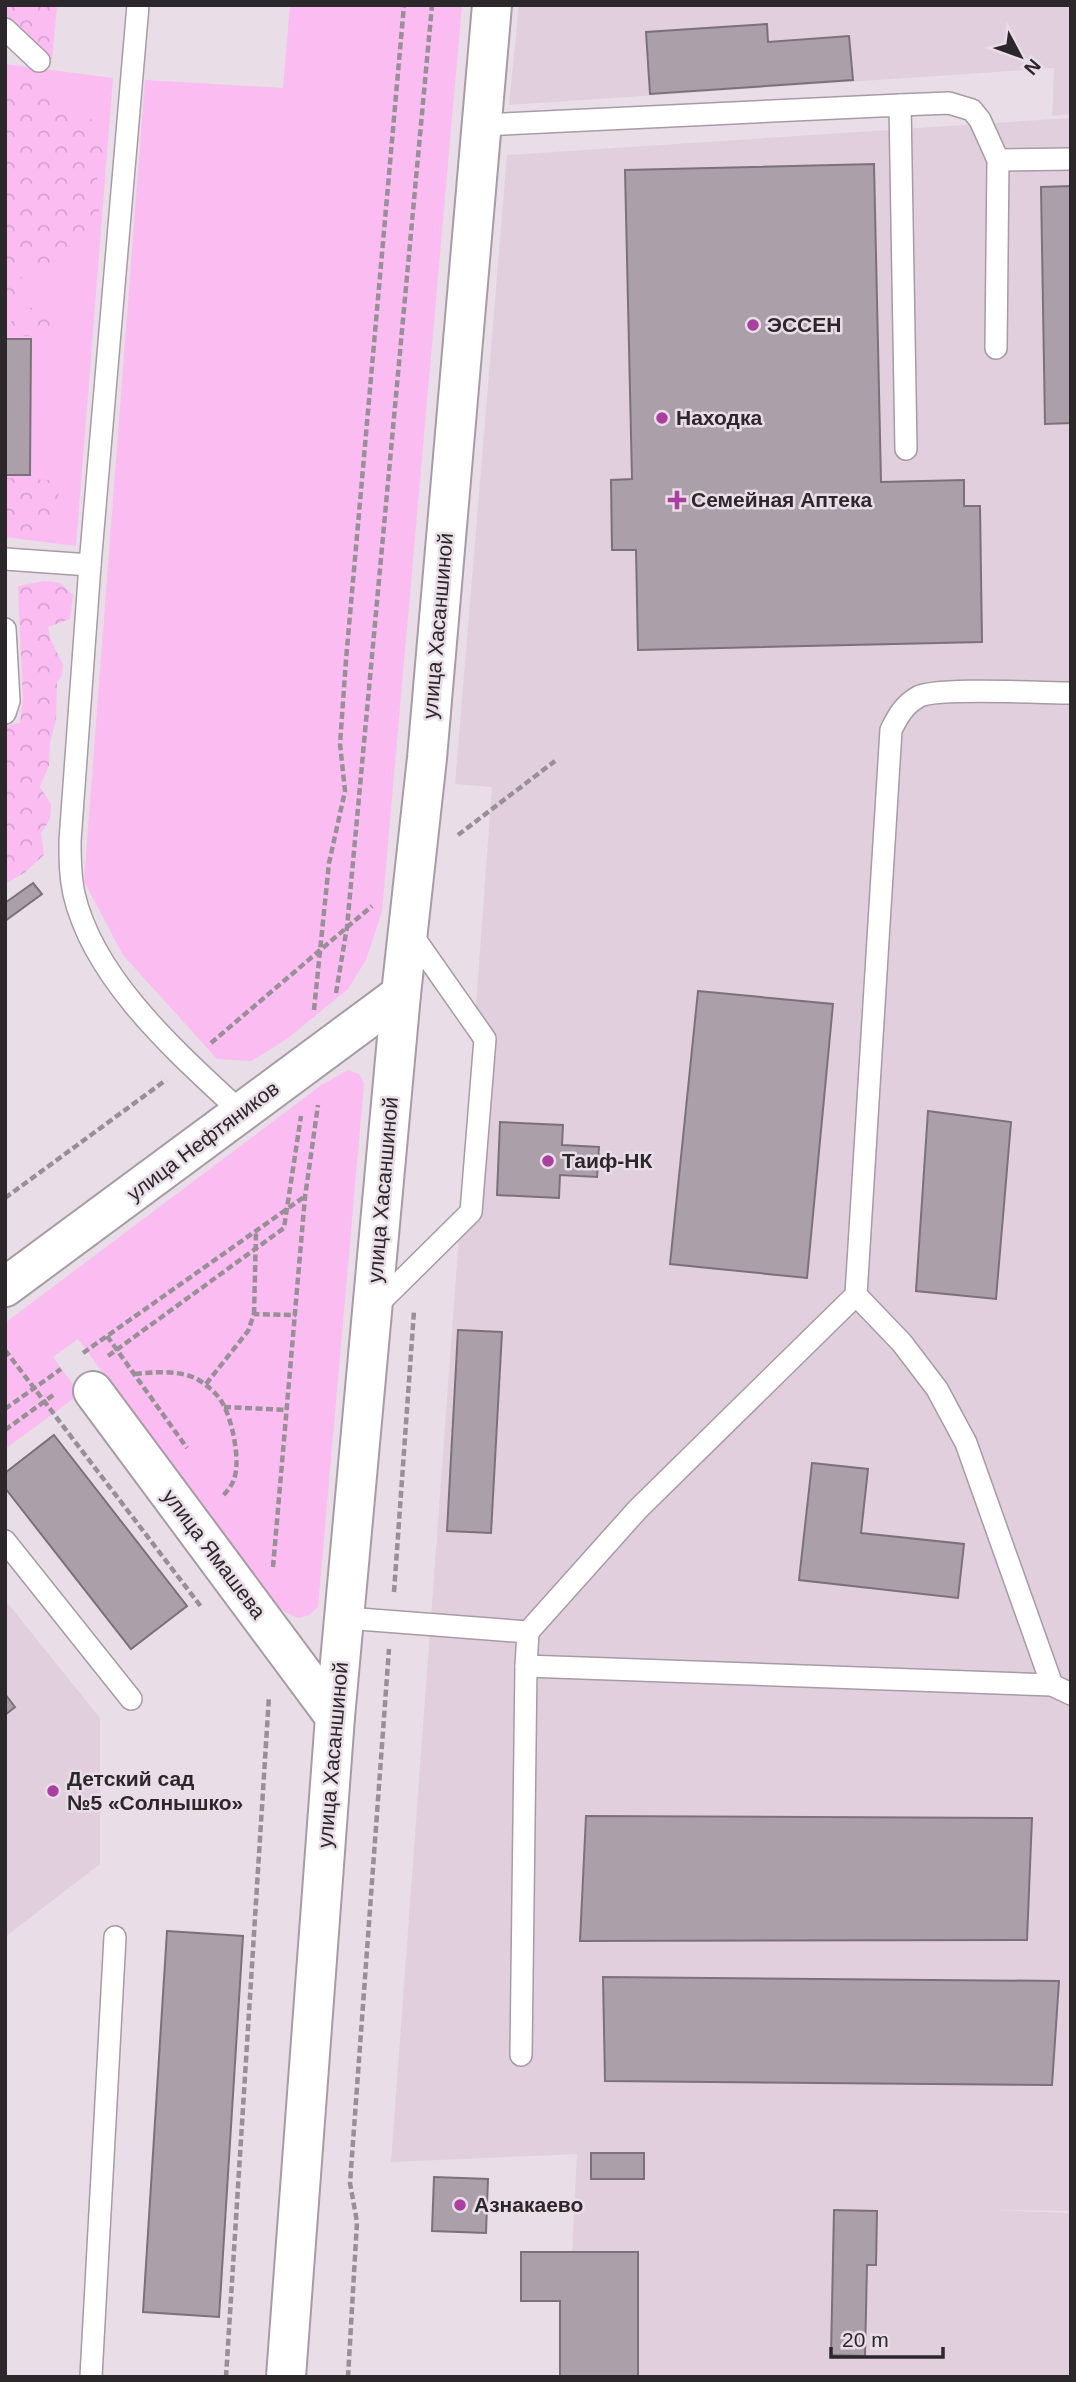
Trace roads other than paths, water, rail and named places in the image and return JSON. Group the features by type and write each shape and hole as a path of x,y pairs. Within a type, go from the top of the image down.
{"street":[{"name":"улица Хасаншиной","path":"286,2377 335,1717 401,994 427,758 492,5"},
{"name":"улица Нефтяников","path":"6,1286 401,994"},
{"name":"улица Ямашева","path":"85,1373 335,1717"}],"lane":[{"path":"138,5 90,565 70,841 71,878 81,916 97,950 144,1016 167,1042 242,1113"},
{"path":"5,29 40,61"},
{"path":"482,125 949,103 972,110 980,120 998,160 996,348"},
{"path":"900,105 906,449"},
{"path":"998,160 1071,159"},
{"path":"5,559 90,565"},
{"path":"5,629 9,701 5,713"},
{"path":"521,2055 528,1632 638,1509 856,1295 891,730 902,709 920,695 945,692 1071,693"},
{"path":"372,1311 471,1212 485,1039 409,930"},
{"path":"526,1666 1061,1690 966,1443 937,1389 902,1343 856,1295"},
{"path":"5,1541 131,1699"},
{"path":"346,1618 528,1632"},
{"path":"91,2377 115,1937"}],"place":[{"name":"ЭССЕН","path":"753,325"},
{"name":"Находка","path":"662,418"},
{"name":"Семейная Аптека","path":"677,500"},
{"name":"Таиф-НК","path":"548,1161"},
{"name":"Детский сад №5 «Солнышко»","path":"53,1791"},
{"name":"Азнакаево","path":"460,2205"}]}
